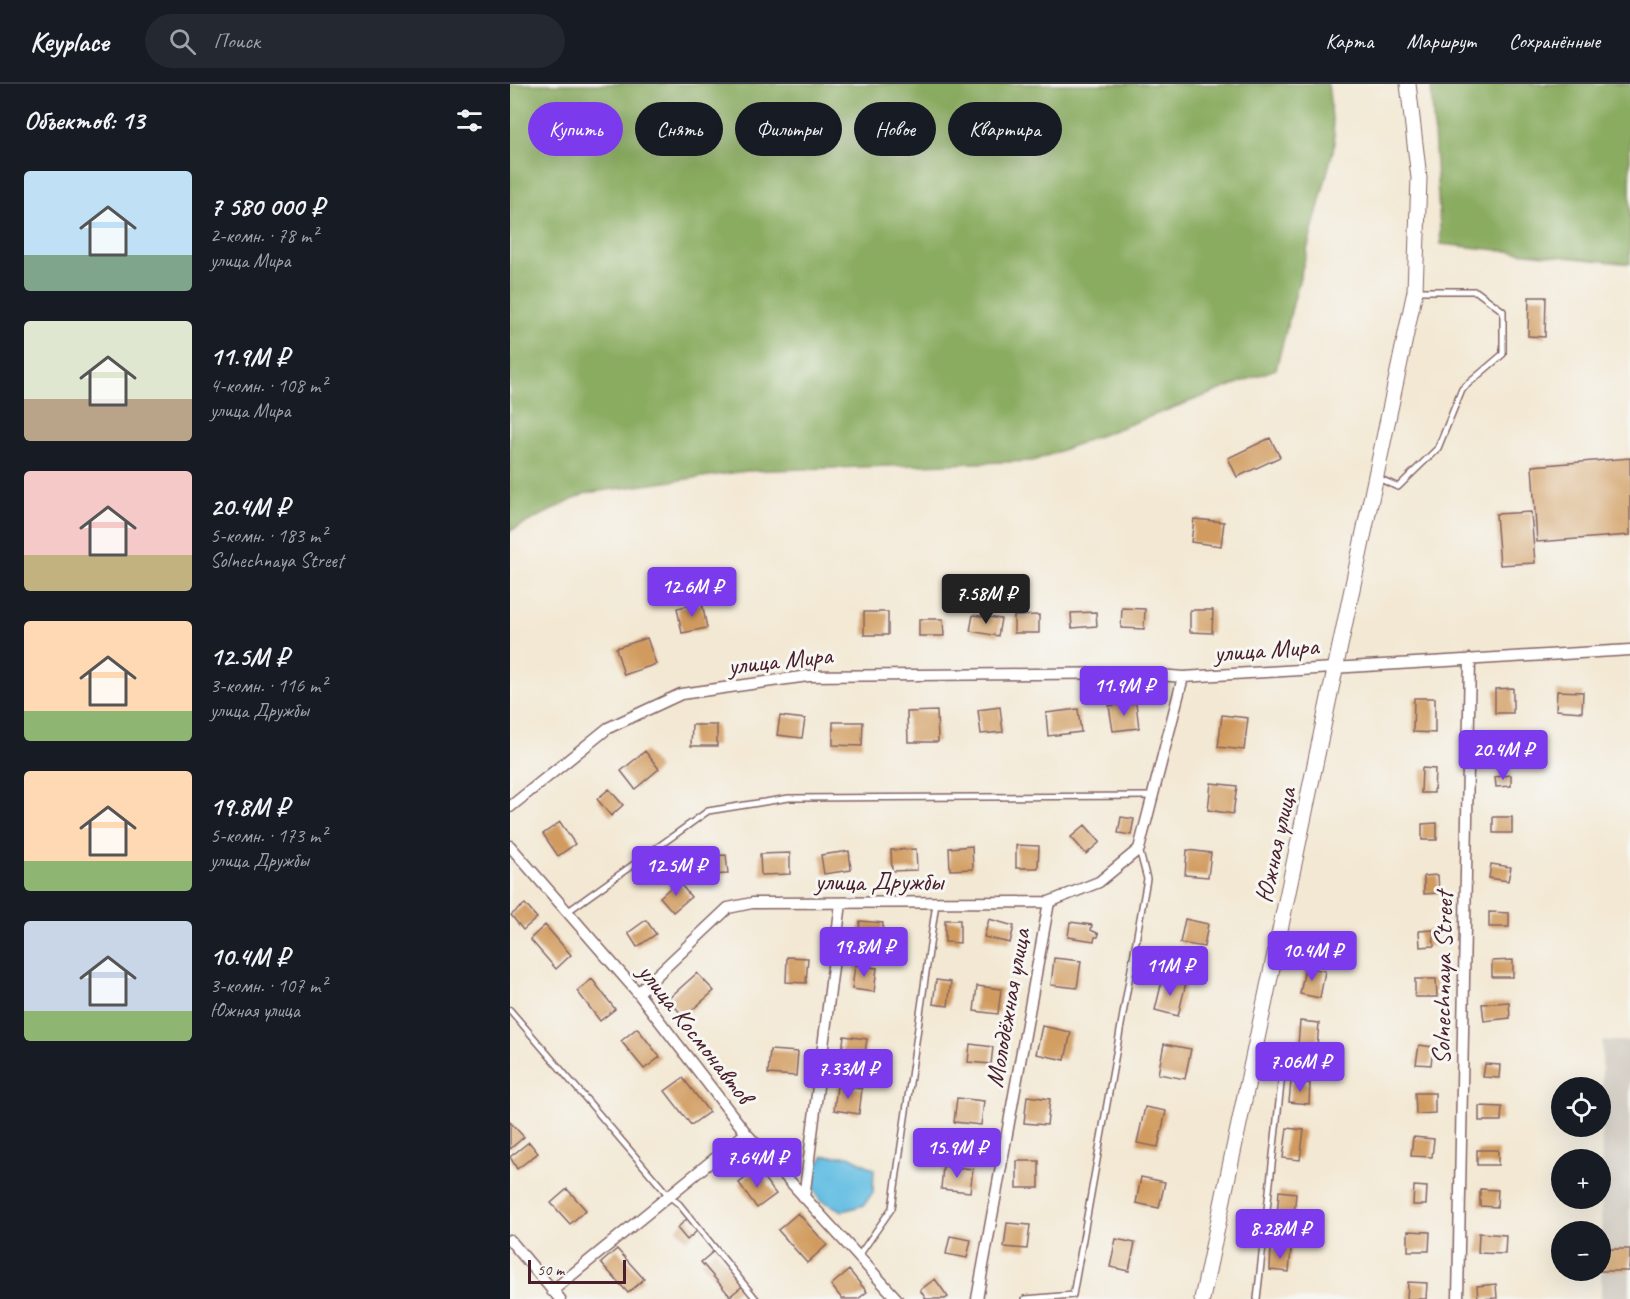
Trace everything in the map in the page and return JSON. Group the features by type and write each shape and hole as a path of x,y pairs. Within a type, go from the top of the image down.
{"main road":[{"name":"Южная улица","path":"1202,1299 1338,666 1415,291 1419,178 1408,84"}],"street":[{"name":"улица Мира","path":"510,807 608,728 681,694 808,675 1136,673 1183,677 1630,650"},
{"name":"Solnechnaya Street","path":"1458,1299 1470,659"},
{"path":"1139,849 1183,677"},
{"name":"улица Космонавтов","path":"510,846 638,993 746,1133 897,1299"},
{"name":"улица Дружбы","path":"638,993 728,908 752,903 1049,902 1099,882 1139,849"},
{"name":"Молодёжная улица","path":"977,1299 1049,902"},
{"path":"804,1198 841,903"},
{"path":"510,1240 556,1295 669,1196 746,1133"}],"lane":[{"path":"1376,477 1398,487 1430,458 1438,448 1462,389 1503,354 1503,311 1476,291 1415,291"},
{"path":"567,912 708,811 789,798 1153,796"},
{"path":"1025,1299 1073,1295 1147,879 1139,849"},
{"path":"858,1257 892,1208 936,903"},
{"path":"510,1010 669,1196 679,1204 756,1299"},
{"path":"1252,1060 1283,1066 1257,1299"}],"shaded area":[{"path":"1602,1041 1630,1041 1630,1299 1601,1299 1601,1281 1611,1281 1611,1221 1601,1221 1601,1209 1611,1209 1611,1149 1602,1149 1602,1137 1611,1137 1611,1077 1602,1077"}],"green space":[{"path":"510,84 1328,84 1335,143 1276,369 1033,461 746,471 586,493 510,531"},
{"path":"1431,84 1630,84 1630,264 1441,244"}],"water":[{"path":"824,1156 849,1156 874,1169 873,1192 864,1205 843,1211 820,1200 807,1177"}],"building":[{"path":"1529,297 1546,297 1545,337 1528,336"},
{"path":"1270,438 1280,457 1237,477 1228,458"},
{"path":"1630,458 1630,535 1537,542 1532,466"},
{"path":"1531,512 1535,563 1500,565 1496,514"},
{"path":"1194,519 1224,522 1221,546 1191,542"},
{"path":"702,603 707,628 682,633 677,608"},
{"path":"1122,608 1145,609 1144,629 1121,628"},
{"path":"1190,610 1213,610 1212,633 1190,632"},
{"path":"864,612 888,612 888,635 864,635"},
{"path":"1096,612 1097,626 1072,628 1071,613"},
{"path":"973,615 1001,619 998,636 970,631"},
{"path":"1039,615 1039,633 1014,633 1014,616"},
{"path":"919,619 943,619 944,636 919,636"},
{"path":"647,638 656,664 624,675 616,648"},
{"path":"1513,688 1513,713 1495,713 1495,689"},
{"path":"1557,691 1583,692 1582,712 1556,710"},
{"path":"1414,698 1435,698 1435,733 1413,732"},
{"path":"1136,703 1139,728 1113,731 1109,706"},
{"path":"1000,707 1003,732 981,734 978,710"},
{"path":"1078,709 1081,732 1048,736 1046,713"},
{"path":"937,711 938,742 908,742 907,712"},
{"path":"1222,715 1248,718 1244,750 1218,747"},
{"path":"780,716 805,719 802,738 777,735"},
{"path":"833,722 863,722 862,746 833,745"},
{"path":"692,725 717,725 717,746 691,746"},
{"path":"645,751 659,769 635,789 621,771"},
{"path":"1422,768 1435,769 1434,793 1421,793"},
{"path":"1511,775 1511,786 1496,787 1495,777"},
{"path":"1211,783 1237,786 1233,814 1208,810"},
{"path":"609,789 623,805 611,816 597,799"},
{"path":"1121,817 1134,819 1131,835 1118,833"},
{"path":"1493,817 1512,817 1512,833 1493,833"},
{"path":"560,822 575,844 558,856 543,834"},
{"path":"1437,823 1437,840 1422,840 1422,824"},
{"path":"1085,825 1100,842 1086,854 1071,837"},
{"path":"1016,845 1039,846 1038,868 1016,868"},
{"path":"972,846 973,869 950,870 949,848"},
{"path":"916,849 917,870 892,871 891,850"},
{"path":"1187,850 1211,853 1208,877 1185,875"},
{"path":"849,851 851,870 824,874 821,855"},
{"path":"790,853 790,874 761,875 760,854"},
{"path":"726,855 728,874 709,875 708,856"},
{"path":"1491,864 1511,867 1508,881 1489,878"},
{"path":"1438,875 1439,893 1424,894 1424,876"},
{"path":"678,881 691,897 673,912 660,897"},
{"path":"525,904 537,918 523,930 511,915"},
{"path":"1489,912 1509,913 1509,927 1489,927"},
{"path":"989,919 1014,926 1010,943 984,937"},
{"path":"1185,919 1208,924 1204,947 1180,943"},
{"path":"646,920 656,934 637,947 628,933"},
{"path":"945,920 960,920 960,943 945,942"},
{"path":"860,921 883,923 881,943 858,940"},
{"path":"1070,922 1092,925 1091,930 1099,934 1098,937 1095,937 1094,941 1068,937"},
{"path":"545,925 571,955 556,969 530,939"},
{"path":"1433,930 1434,946 1420,947 1419,931"},
{"path":"787,957 808,958 806,983 786,982"},
{"path":"1054,958 1081,961 1077,988 1051,985"},
{"path":"1513,960 1513,977 1492,977 1492,961"},
{"path":"855,965 877,968 874,992 852,989"},
{"path":"1305,967 1325,971 1320,998 1300,994"},
{"path":"697,973 714,991 684,1017 668,999"},
{"path":"1163,977 1186,983 1178,1016 1155,1010"},
{"path":"592,979 615,1009 600,1021 577,991"},
{"path":"1415,979 1436,979 1437,997 1415,997"},
{"path":"936,980 951,982 948,1006 933,1004"},
{"path":"977,986 1001,989 998,1014 974,1011"},
{"path":"1509,1002 1510,1018 1484,1021 1482,1004"},
{"path":"1300,1021 1319,1023 1317,1047 1298,1045"},
{"path":"1042,1026 1071,1032 1065,1060 1036,1054"},
{"path":"637,1028 660,1057 644,1069 621,1041"},
{"path":"844,1036 867,1039 864,1059 841,1057"},
{"path":"970,1044 993,1047 991,1064 968,1062"},
{"path":"1164,1044 1191,1049 1185,1079 1158,1074"},
{"path":"1419,1045 1433,1047 1431,1065 1416,1064"},
{"path":"770,1050 798,1052 796,1076 768,1074"},
{"path":"1485,1064 1500,1065 1499,1078 1483,1077"},
{"path":"683,1078 709,1112 691,1125 665,1091"},
{"path":"1291,1082 1310,1083 1309,1104 1289,1102"},
{"path":"837,1086 862,1089 859,1114 834,1110"},
{"path":"1415,1093 1435,1093 1435,1113 1416,1114"},
{"path":"1027,1096 1050,1099 1047,1125 1024,1123"},
{"path":"957,1098 984,1101 981,1125 954,1122"},
{"path":"1479,1106 1502,1107 1501,1121 1479,1121"},
{"path":"1145,1107 1166,1111 1158,1147 1137,1143"},
{"path":"510,1122 524,1137 510,1149"},
{"path":"1287,1128 1304,1130 1300,1160 1283,1158"},
{"path":"1413,1137 1434,1139 1432,1157 1411,1156"},
{"path":"529,1142 538,1153 517,1169 510,1157"},
{"path":"1477,1150 1498,1150 1498,1165 1477,1165"},
{"path":"1017,1161 1039,1161 1039,1188 1017,1188"},
{"path":"943,1166 973,1169 970,1192 941,1189"},
{"path":"757,1169 776,1194 757,1208 739,1183"},
{"path":"1141,1177 1165,1182 1159,1208 1136,1203"},
{"path":"1414,1186 1427,1187 1426,1205 1413,1205"},
{"path":"567,1189 586,1210 570,1224 551,1203"},
{"path":"1480,1189 1498,1190 1497,1207 1480,1206"},
{"path":"1279,1191 1296,1193 1294,1217 1277,1216"},
{"path":"798,1213 827,1245 807,1263 778,1230"},
{"path":"688,1218 698,1230 687,1240 677,1228"},
{"path":"1007,1223 1030,1225 1027,1249 1004,1247"},
{"path":"1408,1231 1430,1232 1429,1251 1408,1251"},
{"path":"1479,1233 1506,1235 1505,1254 1478,1253"},
{"path":"950,1236 971,1240 967,1258 946,1254"},
{"path":"1116,1239 1135,1243 1129,1271 1110,1267"},
{"path":"1271,1248 1291,1249 1289,1272 1270,1270"},
{"path":"617,1249 644,1279 628,1293 601,1263"},
{"path":"1611,1249 1630,1249 1629,1271 1611,1271"},
{"path":"715,1250 744,1285 730,1296 701,1262"},
{"path":"849,1270 867,1292 858,1299 842,1299 831,1285"},
{"path":"935,1279 948,1297 945,1299 926,1299 920,1290"},
{"path":"1408,1282 1427,1283 1426,1299 1407,1299"},
{"path":"1496,1284 1497,1298 1478,1299 1477,1286"}]}
